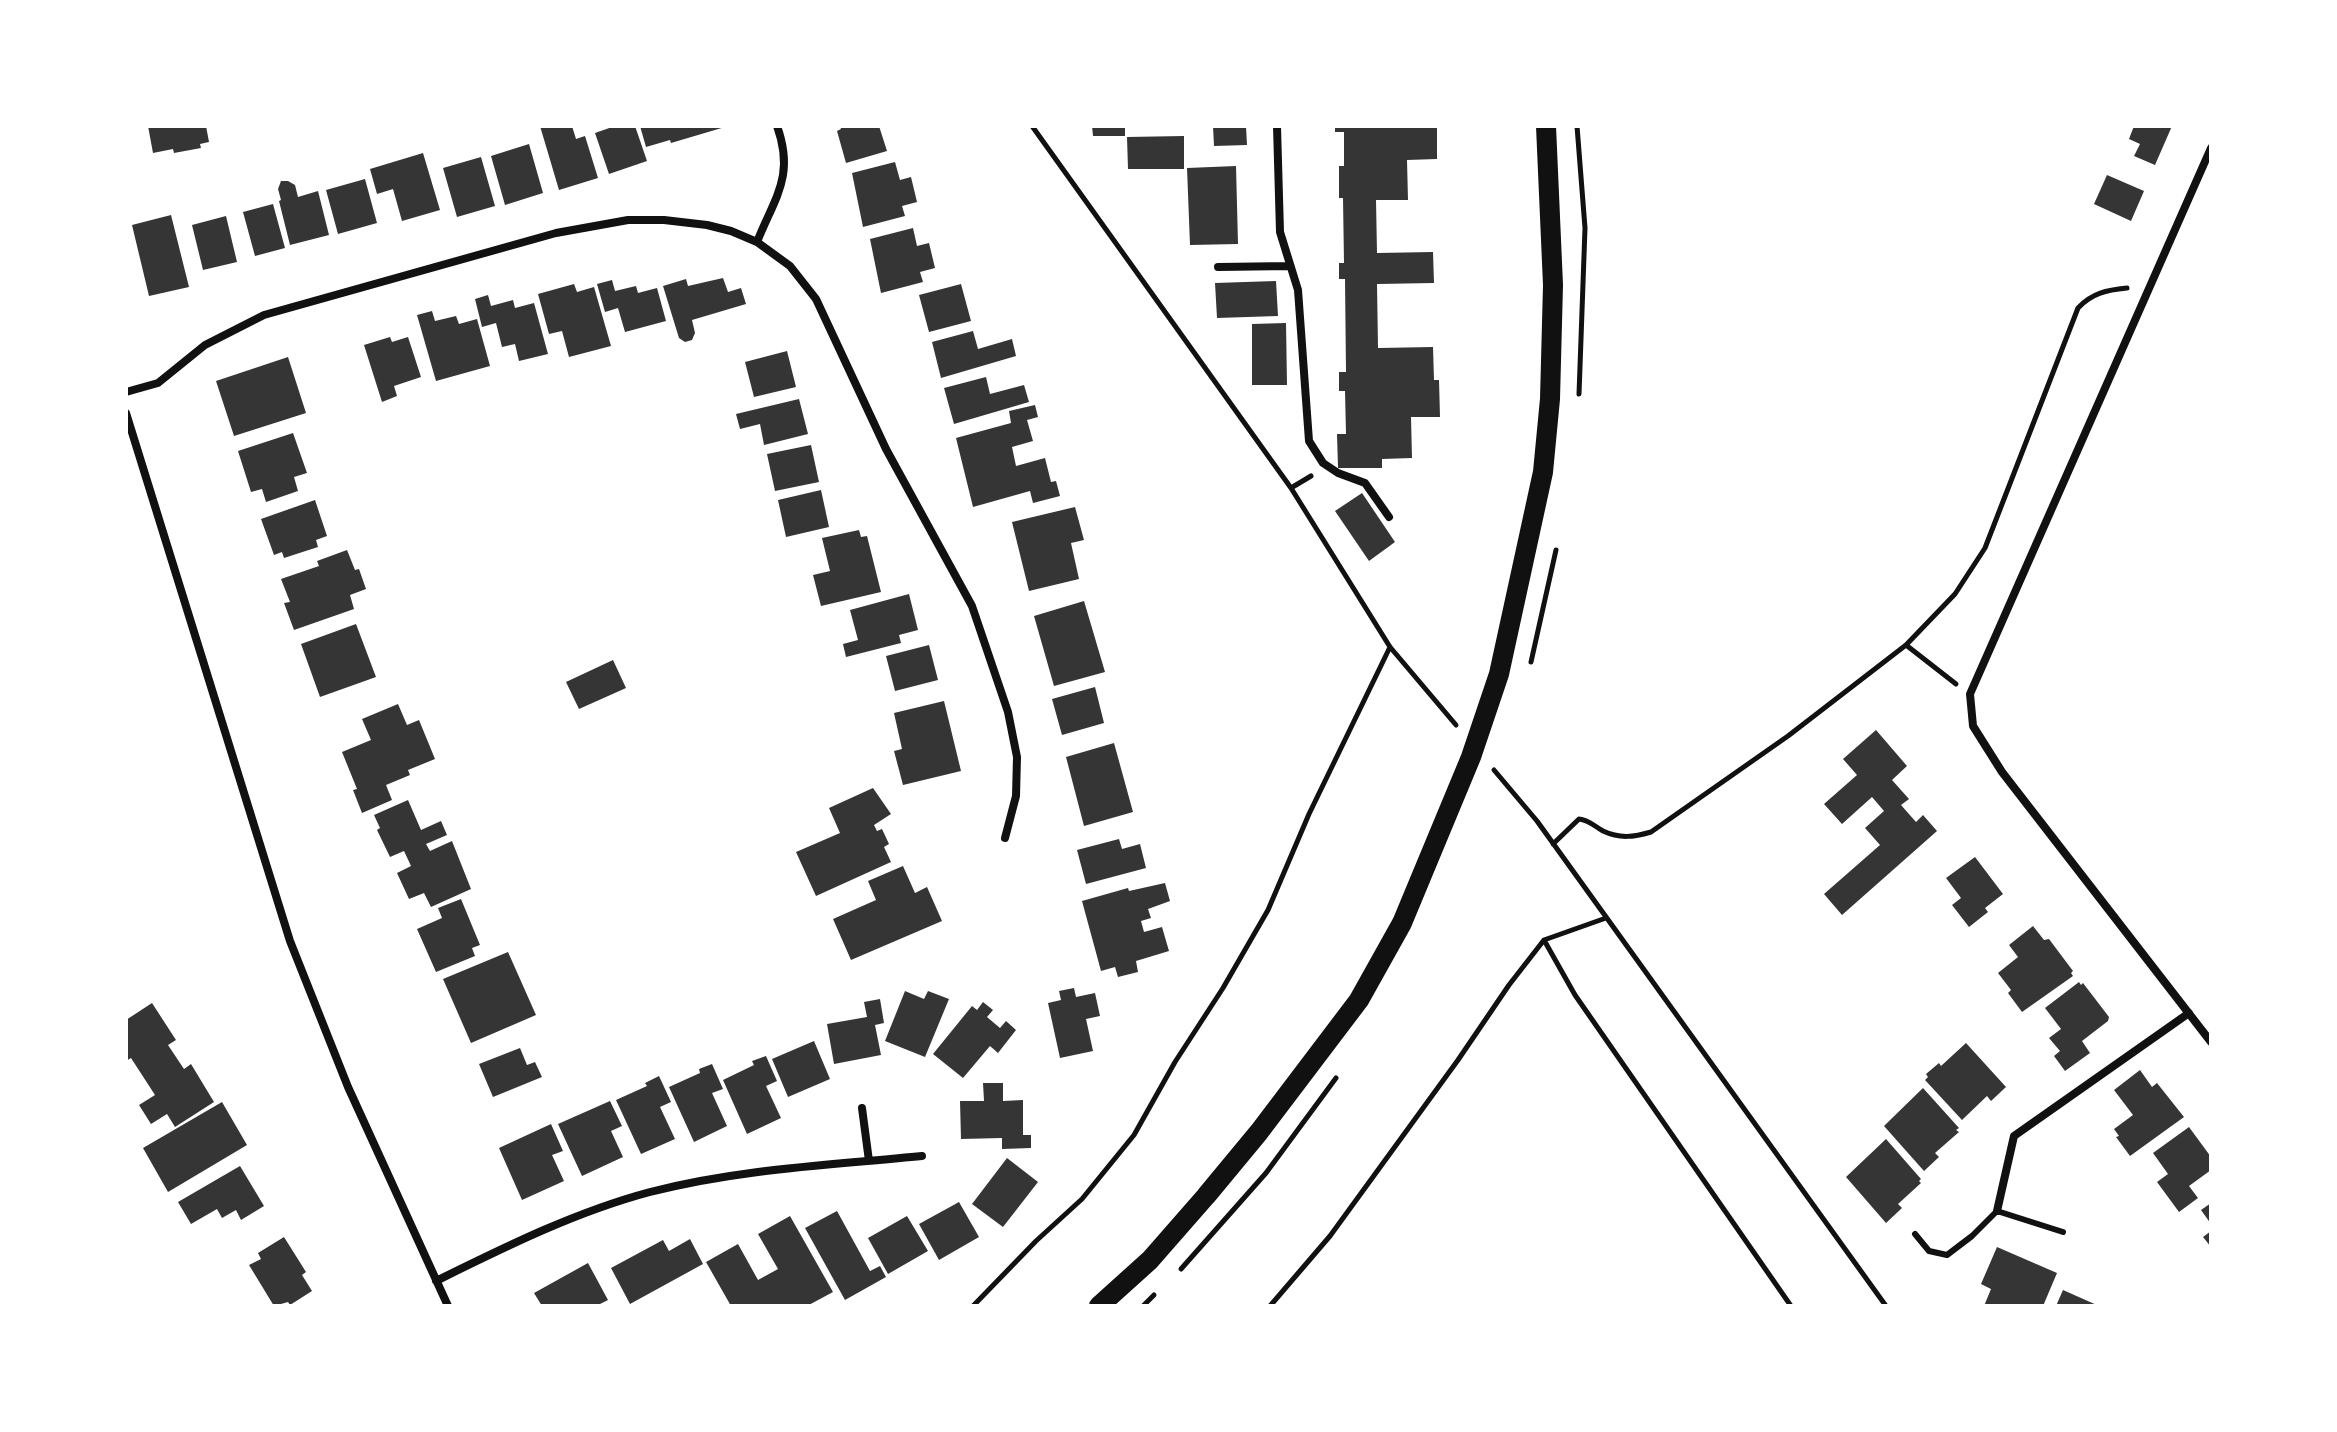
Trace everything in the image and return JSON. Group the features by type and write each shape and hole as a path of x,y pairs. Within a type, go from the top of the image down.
{"main road":[{"path":"1099,1306 1150,1260 1206,1196 1359,1000 1402,923 1471,757 1499,674 1543,472 1550,399 1553,285 1546,126"}],"street":[{"path":"757,242 785,173 786,158 777,126"},
{"path":"1277,126 1280,232 1298,290 1309,441 1323,463 1338,473 1365,483 1389,517"},
{"path":"2211,148 1970,694 1973,726 2002,772 2211,1042"},
{"path":"126,392 158,383 205,345 264,315 568,230 628,220 664,220 707,225 757,242 790,266 816,299 886,449 972,606 1008,712 1017,757 1016,796 1005,838"},
{"path":"1218,267 1290,266"},
{"path":"126,413 290,941 336,1059 448,1306"},
{"path":"1997,1211 2014,1136 2189,1013"},
{"path":"862,1108 869,1161"},
{"path":"436,1281 559,1223 647,1192 720,1178 922,1156"}],"lane":[{"path":"1915,1234 1929,1251 1947,1255 1997,1211 2063,1232"}],"path":[{"path":"1032,126 1291,488 1390,647 1458,728"},
{"path":"1553,844 1579,819 1584,818 1604,831 1619,836 1633,837 1651,832 1788,736 1906,645 1955,594 1985,548 2078,308 2098,293 2150,287"},
{"path":"1906,645 1970,694"},
{"path":"973,1306 1082,1199 1134,1135 1268,910 1309,814 1390,647"},
{"path":"1488,763 1553,844 1886,1306"},
{"path":"1270,1306 1330,1236 1544,940 1606,918"},
{"path":"1544,940 1591,1019 1791,1306"}],"building":[{"path":"148,126 206,126 209,142 200,144 201,148 153,153"},
{"path":"540,126 572,126 576,139 585,136 598,178 559,190"},
{"path":"615,126 635,126 647,161 609,174 595,133"},
{"path":"640,126 725,126 725,127 646,147"},
{"path":"840,126 879,126 887,151 846,163 837,131 841,129"},
{"path":"1092,126 1125,126 1125,136 1093,136"},
{"path":"1213,126 1246,126 1247,145 1214,146"},
{"path":"1335,126 1437,126 1437,159 1407,160 1408,200 1376,200 1377,253 1433,252 1434,283 1377,284 1378,348 1433,347 1434,380 1439,380 1440,417 1411,417 1412,458 1382,459 1382,468 1338,468 1337,434 1346,434 1345,391 1339,391 1339,372 1346,372 1345,279 1339,279 1339,263 1344,263 1339,166 1344,166 1344,132 1335,132"},
{"path":"2134,126 2172,126 2155,165 2134,156 2140,144 2129,139"},
{"path":"1184,136 1184,169 1128,169 1127,137"},
{"path":"529,144 543,193 505,205 491,156"},
{"path":"423,153 440,210 402,221 393,189 377,194 370,169"},
{"path":"481,157 495,206 457,217 443,168"},
{"path":"895,162 900,180 911,177 917,202 902,206 905,216 863,227 852,173"},
{"path":"1236,166 1238,244 1190,245 1187,168"},
{"path":"2107,175 2144,191 2131,221 2094,204"},
{"path":"365,179 377,223 338,234 326,190"},
{"path":"281,181 295,185 298,197 318,191 329,235 290,245 279,201"},
{"path":"273,204 285,248 255,256 243,212"},
{"path":"171,215 189,287 149,296 132,225"},
{"path":"226,216 237,262 203,270 192,225"},
{"path":"913,228 917,246 929,243 935,268 920,272 923,282 881,293 870,239"},
{"path":"723,278 728,292 741,288 746,304 692,320 695,333 692,340 685,342 679,338 663,286 686,279 688,286"},
{"path":"612,280 615,291 636,286 638,293 657,288 666,321 625,332 618,308 605,312 597,284"},
{"path":"1276,281 1278,316 1217,318 1215,283"},
{"path":"574,284 577,292 594,287 611,346 569,357 562,331 549,334 538,294"},
{"path":"961,284 971,321 929,332 919,295"},
{"path":"488,295 491,306 513,300 515,308 534,303 548,354 519,361 515,344 502,347 496,323 482,327 475,299"},
{"path":"432,311 435,321 456,316 459,324 477,319 490,366 436,381 417,315"},
{"path":"1286,323 1287,385 1252,385 1252,324"},
{"path":"973,331 978,349 1012,339 1016,356 941,378 932,342"},
{"path":"390,337 392,342 408,337 421,377 394,386 397,396 382,402 364,345"},
{"path":"787,351 796,387 754,397 745,362"},
{"path":"288,357 306,413 234,436 216,381"},
{"path":"986,377 990,394 1024,385 1029,402 954,424 944,388"},
{"path":"799,399 808,434 764,445 760,424 740,429 736,414"},
{"path":"1035,405 1038,417 1027,420 1033,441 1012,447 1016,466 1045,458 1051,482 1056,481 1060,496 1033,503 1030,491 973,507 956,438 1011,423 1009,411"},
{"path":"293,433 307,473 294,477 298,491 266,502 262,489 251,492 238,451"},
{"path":"811,445 819,482 775,491 767,454"},
{"path":"821,490 829,527 786,537 778,500"},
{"path":"1362,493 1395,542 1369,561 1335,511"},
{"path":"315,500 327,536 316,540 318,547 284,558 282,552 274,555 261,519"},
{"path":"1075,507 1084,540 1071,543 1079,579 1029,591 1012,522"},
{"path":"859,530 861,537 867,536 881,592 821,606 813,575 830,571 822,538"},
{"path":"347,550 355,570 359,569 366,589 350,595 354,609 294,630 284,603 290,602 281,579 319,566 317,561"},
{"path":"909,594 918,630 899,635 901,643 846,657 843,644 858,640 850,610"},
{"path":"1084,601 1105,672 1054,686 1034,616"},
{"path":"356,624 376,677 320,697 301,644"},
{"path":"929,645 938,680 895,691 886,656"},
{"path":"613,660 626,688 579,709 566,682"},
{"path":"1095,687 1104,723 1062,735 1052,699"},
{"path":"944,701 961,771 903,785 894,751 902,749 894,713"},
{"path":"398,704 407,725 419,720 435,759 408,770 410,775 386,785 392,800 362,813 353,790 357,789 342,752 371,740 362,719"},
{"path":"1876,730 1907,766 1892,780 1909,799 1901,805 1916,822 1923,815 1937,831 1842,915 1824,894 1880,845 1865,828 1884,811 1872,797 1842,824 1824,804 1857,775 1843,759"},
{"path":"1114,743 1133,812 1084,826 1066,757"},
{"path":"873,788 891,814 874,825 877,831 882,829 889,844 884,847 891,862 816,896 796,852 840,833 829,808"},
{"path":"408,800 421,830 441,821 447,835 426,844 430,851 452,841 471,889 431,907 424,893 409,899 397,873 411,866 404,851 390,857 377,830 380,828 374,815"},
{"path":"1119,839 1122,849 1140,844 1146,868 1086,884 1077,850"},
{"path":"1975,857 2003,894 1985,908 1988,912 1969,927 1952,905 1961,898 1946,878"},
{"path":"903,866 915,893 927,887 942,921 851,960 833,919 876,900 868,881"},
{"path":"1165,883 1170,901 1148,909 1151,918 1141,921 1144,932 1162,927 1169,951 1136,961 1138,972 1118,977 1115,967 1101,971 1082,901 1128,888 1129,891"},
{"path":"461,899 480,945 472,948 475,956 436,972 417,929 442,918 438,908"},
{"path":"2033,926 2044,940 2049,939 2073,971 2073,976 2022,1012 1998,973 2018,957 2009,945"},
{"path":"508,952 536,1015 471,1043 443,979"},
{"path":"2079,982 2109,1017 2082,1041 2090,1053 2065,1071 2054,1056 2060,1051 2049,1038 2061,1029 2045,1008"},
{"path":"1074,988 1076,997 1095,993 1100,1016 1086,1019 1093,1051 1060,1058 1048,1003 1061,1000 1059,991"},
{"path":"905,991 924,999 928,991 949,999 925,1057 885,1041"},
{"path":"880,999 884,1023 875,1025 881,1055 834,1064 827,1024 867,1017 864,1002"},
{"path":"983,1002 993,1010 987,1017 1000,1028 1006,1021 1016,1030 998,1053 990,1046 963,1078 933,1054 972,1006 977,1010"},
{"path":"152,1003 176,1040 168,1045 184,1069 191,1064 214,1102 175,1127 167,1114 151,1124 139,1105 155,1095 131,1058 126,1061 126,1020"},
{"path":"814,1041 830,1079 788,1097 772,1059"},
{"path":"1966,1043 2006,1087 1991,1101 1987,1096 1962,1120 1925,1080 1928,1077 1926,1074 1939,1063 1941,1066"},
{"path":"520,1048 527,1065 535,1062 542,1077 493,1097 479,1064"},
{"path":"766,1056 777,1081 766,1086 781,1118 747,1134 723,1080 754,1065 752,1061"},
{"path":"712,1064 723,1089 712,1093 727,1126 694,1142 669,1087"},
{"path":"2140,1070 2152,1087 2157,1083 2184,1117 2130,1156 2114,1129 2133,1115 2114,1090"},
{"path":"659,1076 671,1102 660,1107 675,1139 641,1154 616,1100 647,1086 645,1083"},
{"path":"983,1083 1003,1083 1003,1101 1023,1100 1023,1135 1031,1135 1031,1148 1002,1149 1002,1138 961,1139 960,1101 984,1101"},
{"path":"1923,1088 1959,1128 1956,1130 1959,1132 1935,1153 1939,1157 1924,1171 1884,1126"},
{"path":"610,1101 622,1126 611,1131 623,1157 582,1176 558,1124"},
{"path":"222,1102 247,1145 168,1192 143,1148"},
{"path":"551,1124 563,1151 552,1155 564,1181 522,1200 499,1148"},
{"path":"2189,1127 2211,1157 2211,1170 2189,1186 2198,1198 2179,1212 2157,1182 2168,1174 2153,1153"},
{"path":"1886,1139 1921,1179 1921,1183 1898,1204 1902,1208 1886,1223 1846,1177"},
{"path":"1007,1158 1038,1182 1003,1227 972,1204"},
{"path":"240,1166 264,1206 241,1220 236,1210 222,1218 217,1209 191,1224 178,1202"},
{"path":"959,1202 979,1237 939,1260 919,1224"},
{"path":"2211,1203 2211,1224 2201,1210"},
{"path":"837,1211 870,1271 880,1266 886,1277 845,1300 805,1228"},
{"path":"790,1216 833,1292 807,1306 731,1306 706,1262 738,1244 758,1280 778,1269 758,1234"},
{"path":"907,1216 928,1251 888,1274 868,1238"},
{"path":"2211,1231 2211,1247 2203,1237"},
{"path":"284,1237 306,1272 302,1275 312,1291 290,1305 288,1302 274,1306 249,1265 261,1259 258,1253"},
{"path":"690,1239 703,1264 630,1304 611,1268 663,1240 669,1251"},
{"path":"1997,1247 2057,1273 2043,1306 1984,1306 1991,1289 1981,1284"},
{"path":"588,1263 608,1300 596,1306 542,1306 534,1293"},
{"path":"2063,1290 2099,1306 2056,1306"}]}
